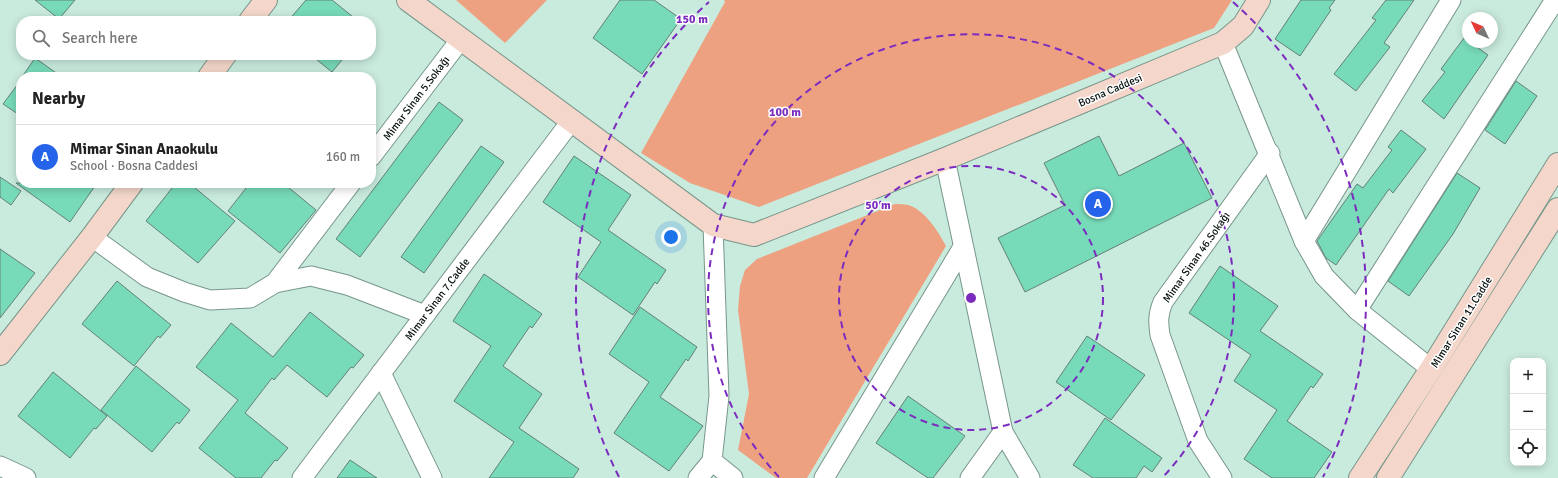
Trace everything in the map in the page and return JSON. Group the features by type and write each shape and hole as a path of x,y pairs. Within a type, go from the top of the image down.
{"street":[{"path":"254,16 266,0"},
{"path":"408,0 712,225 719,396 712,461 698,478"},
{"name":"Bosna Caddesi","path":"712,225 754,235 945,159 1223,43 1243,26 1258,0"},
{"path":"1304,241 1451,0"},
{"path":"1357,310 1555,0"},
{"name":"Mimar Sinan 5.Sokağı","path":"376,150 461,39"},
{"path":"1223,43 1270,153 1304,241 1324,276 1357,310 1431,369"},
{"path":"213,72 222,60"},
{"name":"Mimar Sinan 7.Cadde","path":"302,478 572,120"},
{"name":"Mimar Sinan 46.Sokağı","path":"1222,478 1198,441 1160,335 1158,322 1159,312 1163,302 1270,153"},
{"path":"945,159 1003,432 1030,478"},
{"name":"Mimar Sinan 11.Cadde","path":"1360,478 1431,369 1558,164"},
{"path":"0,354 92,237 128,188"},
{"path":"275,283 347,188"},
{"name":"Mimar Sinan 11.Cadde","path":"1388,478 1556,217"},
{"path":"92,237 147,276 184,292 210,300 250,298 275,283 310,276 347,285 425,315"},
{"path":"824,478 963,247"},
{"path":"381,373 432,478"},
{"path":"970,478 1003,432"},
{"path":"712,461 733,478"},
{"path":"0,466 26,478"}],"shaded area":[{"path":"456,0 547,0 505,43"},
{"path":"724,0 1232,0 1214,28 759,207 690,183 641,153 725,2"},
{"path":"895,204 908,205 920,211 935,228 946,246 807,478 776,478 738,450 749,394 738,310 740,286 745,270 757,259"}],"building":[{"path":"35,0 75,0 62,16 55,16"},
{"path":"306,0 332,0 352,16 292,16"},
{"path":"620,0 654,0 681,19 642,74 593,38"},
{"path":"1301,0 1335,0 1329,8 1331,10 1300,56 1275,39"},
{"path":"1386,0 1414,0 1384,43 1390,47 1356,91 1334,74 1376,20 1372,18"},
{"path":"1462,41 1462,48 1478,48 1488,55 1444,119 1422,101 1445,72 1441,69"},
{"path":"34,60 38,60 55,72 25,72"},
{"path":"317,60 342,60 332,72"},
{"path":"1516,81 1537,96 1505,144 1485,130"},
{"path":"16,87 16,113 3,104"},
{"path":"439,102 463,120 360,257 336,239 374,188 376,188 376,186"},
{"path":"1401,130 1426,149 1393,193 1389,189 1336,265 1326,258 1317,241 1357,184 1363,188 1392,150 1388,147"},
{"path":"1099,136 1119,176 1184,143 1212,198 1025,292 998,238 1065,205 1044,163"},
{"path":"481,146 504,162 424,273 401,257"},
{"path":"574,156 631,195 608,230 666,270 657,284 655,282 633,315 578,277 601,242 543,202"},
{"path":"1457,173 1480,188 1453,234 1409,296 1388,281"},
{"path":"0,177 21,191 11,205 0,197"},
{"path":"23,188 94,188 70,222"},
{"path":"172,188 195,188 235,221 198,263 146,221"},
{"path":"246,188 289,188 316,210 280,253 228,211"},
{"path":"0,249 35,273 0,318"},
{"path":"1220,266 1278,306 1260,331 1323,374 1313,388 1311,386 1287,421 1332,452 1314,478 1272,478 1244,459 1277,410 1234,381 1251,355 1189,313"},
{"path":"484,274 542,314 532,328 530,326 503,366 542,394 519,428 579,469 573,478 489,478 514,442 454,401 491,346 453,321"},
{"path":"117,281 171,325 160,338 158,336 134,366 82,324"},
{"path":"640,307 697,347 688,361 686,359 660,397 703,426 669,471 614,433 649,382 609,354"},
{"path":"310,312 364,355 353,368 351,367 327,397 287,365 274,380 272,378 245,413 288,448 277,461 275,460 261,478 236,478 199,448 238,400 196,367 231,323 273,357"},
{"path":"1087,336 1145,375 1111,420 1056,382"},
{"path":"136,366 190,410 179,424 177,422 152,452 101,410"},
{"path":"53,372 107,416 96,429 94,428 70,458 18,416"},
{"path":"908,396 965,436 933,478 928,478 876,443"},
{"path":"1105,418 1162,458 1152,472 1144,466 1136,478 1093,478 1073,465"},
{"path":"350,460 377,478 337,478"}],"place":[{"name":"Mimar Sinan Anaokulu","path":"1098,204"}]}
